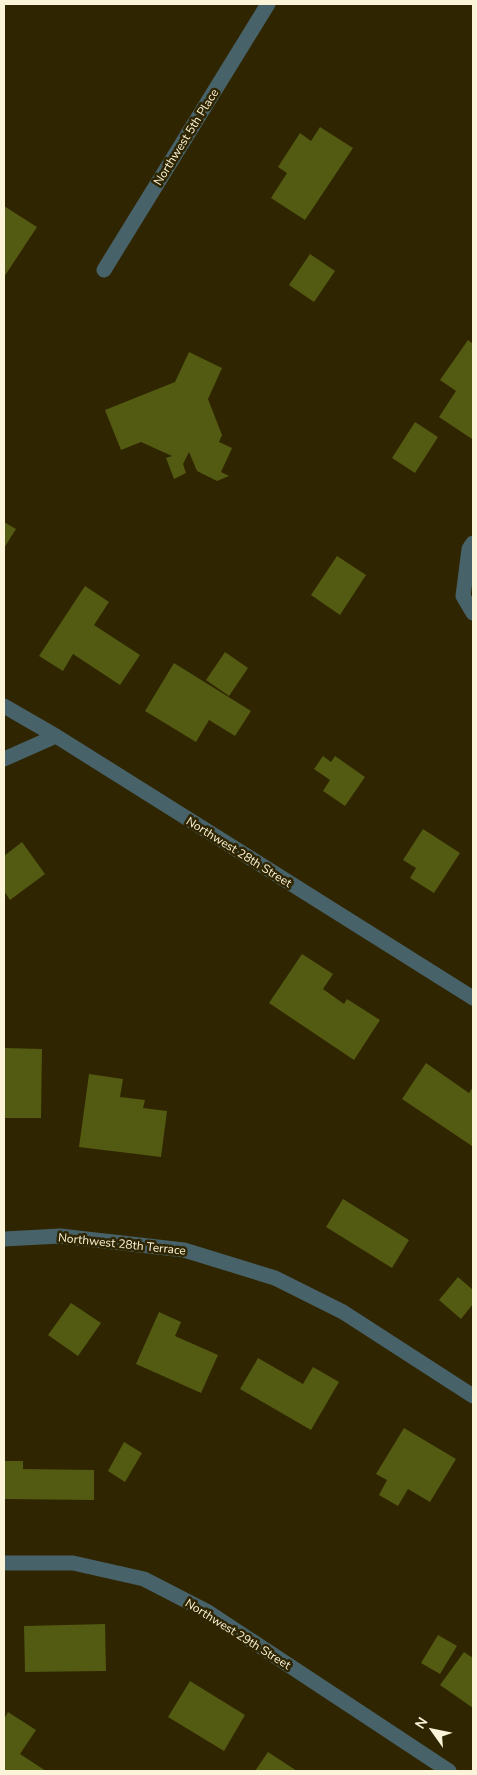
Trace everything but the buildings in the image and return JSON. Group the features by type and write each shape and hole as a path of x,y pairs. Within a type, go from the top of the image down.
{"street":[{"name":"Northwest 5th Place","path":"104,270 268,4"},
{"path":"473,542 469,549 463,596 473,613"},
{"name":"Northwest 28th Street","path":"4,706 56,736 473,998"},
{"path":"4,759 56,736"},
{"name":"Northwest 28th Terrace","path":"4,1239 60,1236 184,1250 275,1278 343,1312 473,1396"},
{"name":"Northwest 29th Street","path":"4,1563 73,1563 144,1579 208,1612 449,1771"}]}
